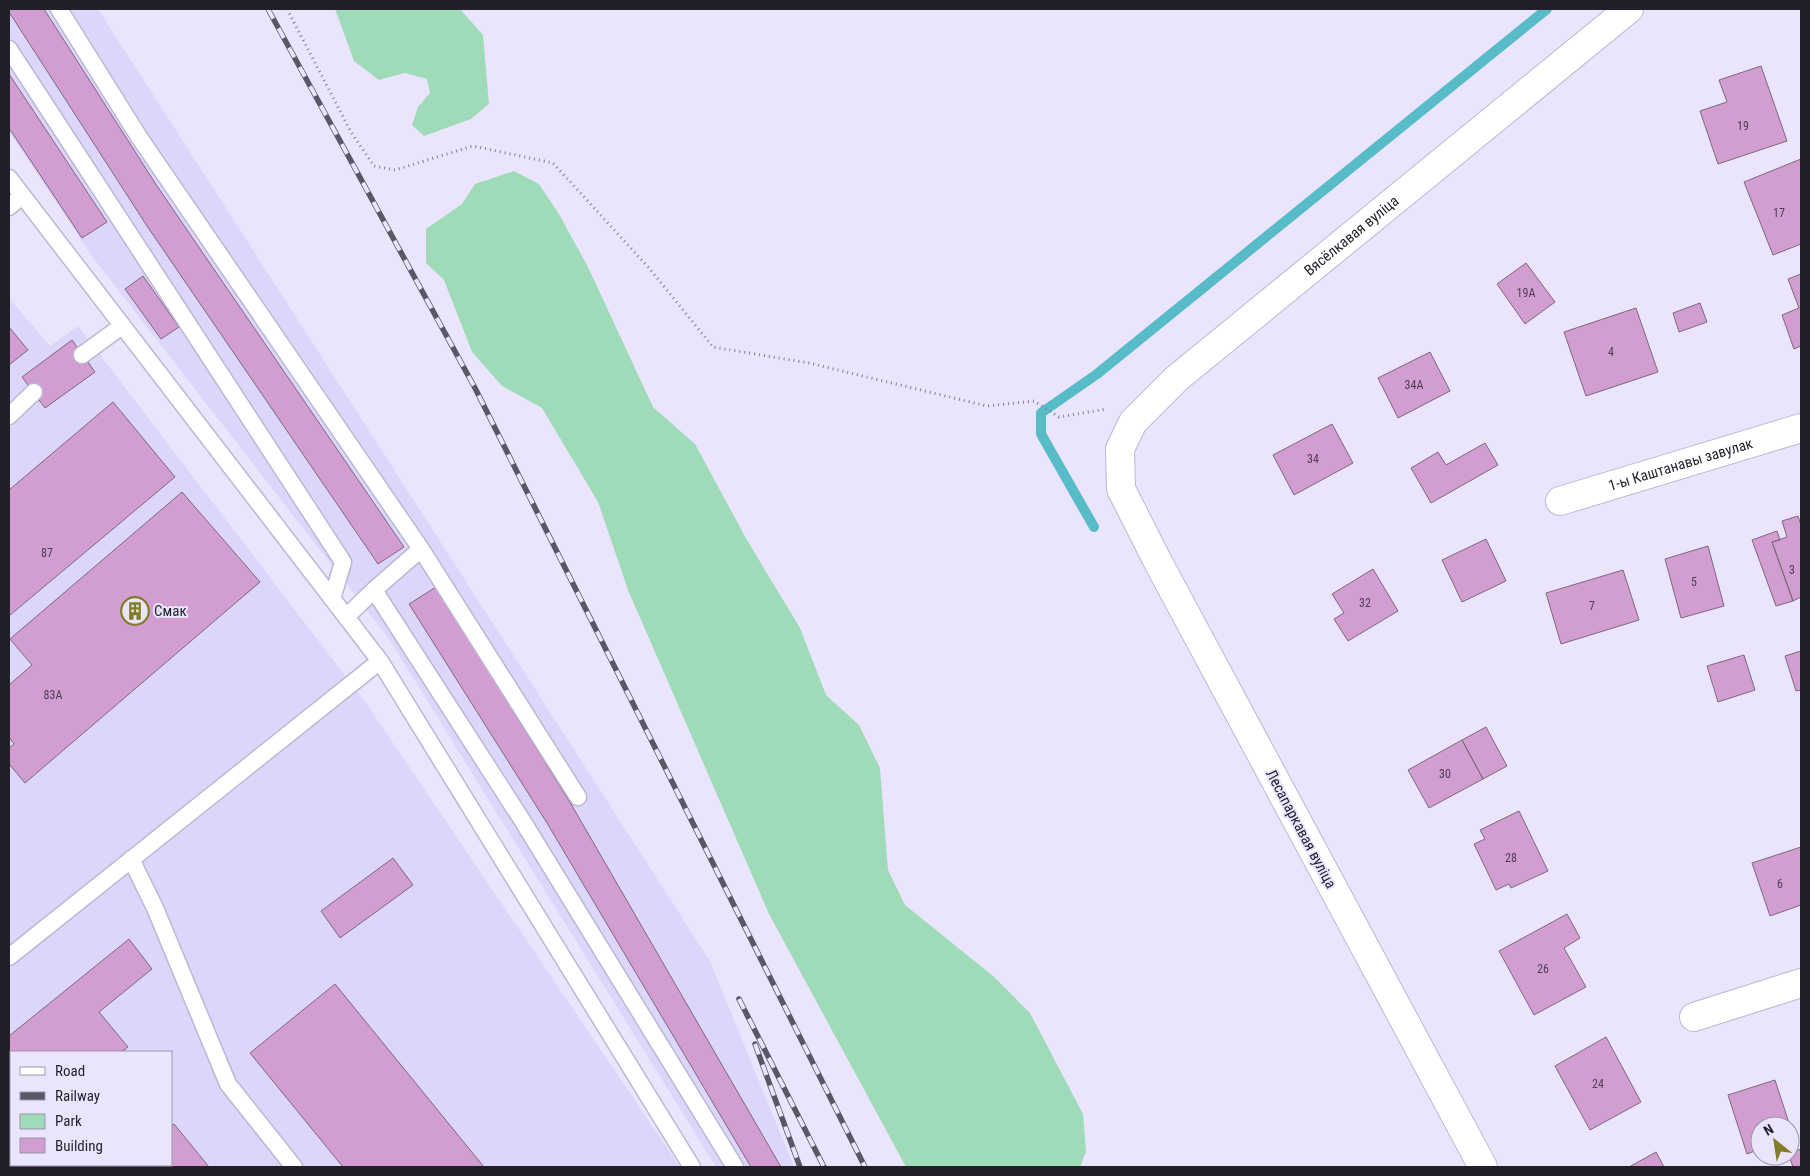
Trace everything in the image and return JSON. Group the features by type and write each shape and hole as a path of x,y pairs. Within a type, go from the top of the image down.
{"street":[{"name":"Вясёлкавая вуліца","path":"1121,489 1120,449 1133,422 1176,379 1629,9"},
{"name":"1-ы Каштанавы завулак","path":"1560,501 1801,428"},
{"name":"Лесапаркавая вуліца","path":"1121,489 1158,564 1483,1167"},
{"path":"1694,1017 1801,983"}],"lane":[{"path":"59,9 139,137 421,549 578,798"},
{"path":"9,49 343,562 332,599"},
{"path":"9,178 380,661 692,1167"},
{"path":"9,207 22,196"},
{"path":"82,355 122,326"},
{"path":"9,416 34,392"},
{"path":"346,617 421,549"},
{"path":"374,590 522,820 734,1167"},
{"path":"9,957 380,661"},
{"path":"131,860 155,908 228,1084 294,1167"}],"path":[{"path":"287,9 350,132 374,166 395,170 473,146 553,163 649,268 713,346 809,363 987,406 1034,401 1059,417"}],"shaded area":[{"path":"9,9 98,9 710,961 794,1167 716,1167 389,639 94,259 9,132"},
{"path":"9,298 50,346 78,326 366,703 680,1167 9,1167"}],"green space":[{"path":"335,9 460,9 483,35 489,104 471,119 424,136 412,125 418,107 430,93 427,79 405,73 379,80 354,61"},
{"path":"514,171 539,184 559,214 588,267 653,407 695,444 747,540 800,628 826,695 859,725 880,768 888,870 905,905 993,976 1030,1013 1083,1114 1086,1152 1080,1167 906,1167 769,914 628,590 598,502 542,408 502,386 472,352 444,280 426,263 426,229 462,204 475,184"}],"building":[{"path":"9,9 44,9 157,186 404,547 378,564 147,226 9,12"},
{"path":"1761,66 1787,141 1718,164 1700,111 1727,102 1719,80"},
{"path":"9,74 107,222 82,238 9,128"},
{"path":"1801,159 1801,244 1773,255 1744,182"},
{"path":"1526,263 1555,302 1525,324 1497,284"},
{"path":"1801,274 1801,346 1794,349 1782,315 1799,308 1788,279"},
{"path":"143,276 179,327 161,339 125,289"},
{"path":"1700,303 1707,322 1679,332 1673,313"},
{"path":"1636,308 1658,372 1586,396 1564,332"},
{"path":"9,327 28,350 9,365"},
{"path":"72,340 95,372 45,408 22,377"},
{"path":"1430,352 1450,391 1398,418 1378,378"},
{"path":"113,402 175,477 9,616 9,490"},
{"path":"1332,424 1353,463 1294,495 1273,455"},
{"path":"1485,443 1498,465 1431,503 1411,468 1438,452 1446,465"},
{"name":"Смак","path":"182,492 260,582 25,783 9,764 9,748 14,744 9,737 9,685 32,665 10,639"},
{"path":"1798,516 1801,525 1801,597 1793,601 1772,542 1787,537 1782,521"},
{"path":"1777,531 1780,540 1772,542 1793,601 1776,606 1752,540"},
{"path":"1486,539 1506,581 1462,602 1442,560"},
{"path":"1708,546 1724,606 1681,618 1665,559"},
{"path":"1373,569 1398,611 1348,641 1334,619 1344,613 1332,594"},
{"path":"1623,570 1639,620 1561,644 1546,593"},
{"path":"436,587 571,804 781,1167 751,1167 547,823 409,604"},
{"path":"1801,651 1801,690 1796,691 1785,656"},
{"path":"1744,655 1755,690 1718,702 1707,666"},
{"path":"1486,727 1507,766 1483,779 1462,740"},
{"path":"1462,740 1483,779 1429,808 1408,770"},
{"path":"1519,811 1548,871 1511,888 1509,884 1496,890 1474,844 1485,839 1480,830"},
{"path":"1801,847 1801,905 1770,916 1752,863"},
{"path":"393,858 413,885 340,938 321,911"},
{"path":"1567,914 1580,938 1564,948 1586,987 1534,1015 1499,951"},
{"path":"129,939 152,969 99,1012 128,1047 122,1051 10,1051 9,1142 9,1036"},
{"path":"335,984 484,1167 343,1167 250,1053"},
{"path":"1606,1037 1641,1102 1590,1130 1555,1066"},
{"path":"1775,1080 1787,1116 1750,1116 1750,1153 1747,1154 1728,1095"},
{"path":"174,1124 209,1167 120,1167 172,1166 172,1125"},
{"path":"1800,1149 1801,1167 1793,1167 1800,1166"},
{"path":"1656,1152 1664,1167 1629,1167"}],"waterway":[{"path":"1094,527 1041,434 1041,413 1097,374 1547,9"}],"railway":[{"path":"268,9 475,388 865,1167"},
{"path":"739,999 824,1167"},
{"path":"755,1044 800,1167"}],"place":[{"name":"Смак","path":"135,611"}]}
